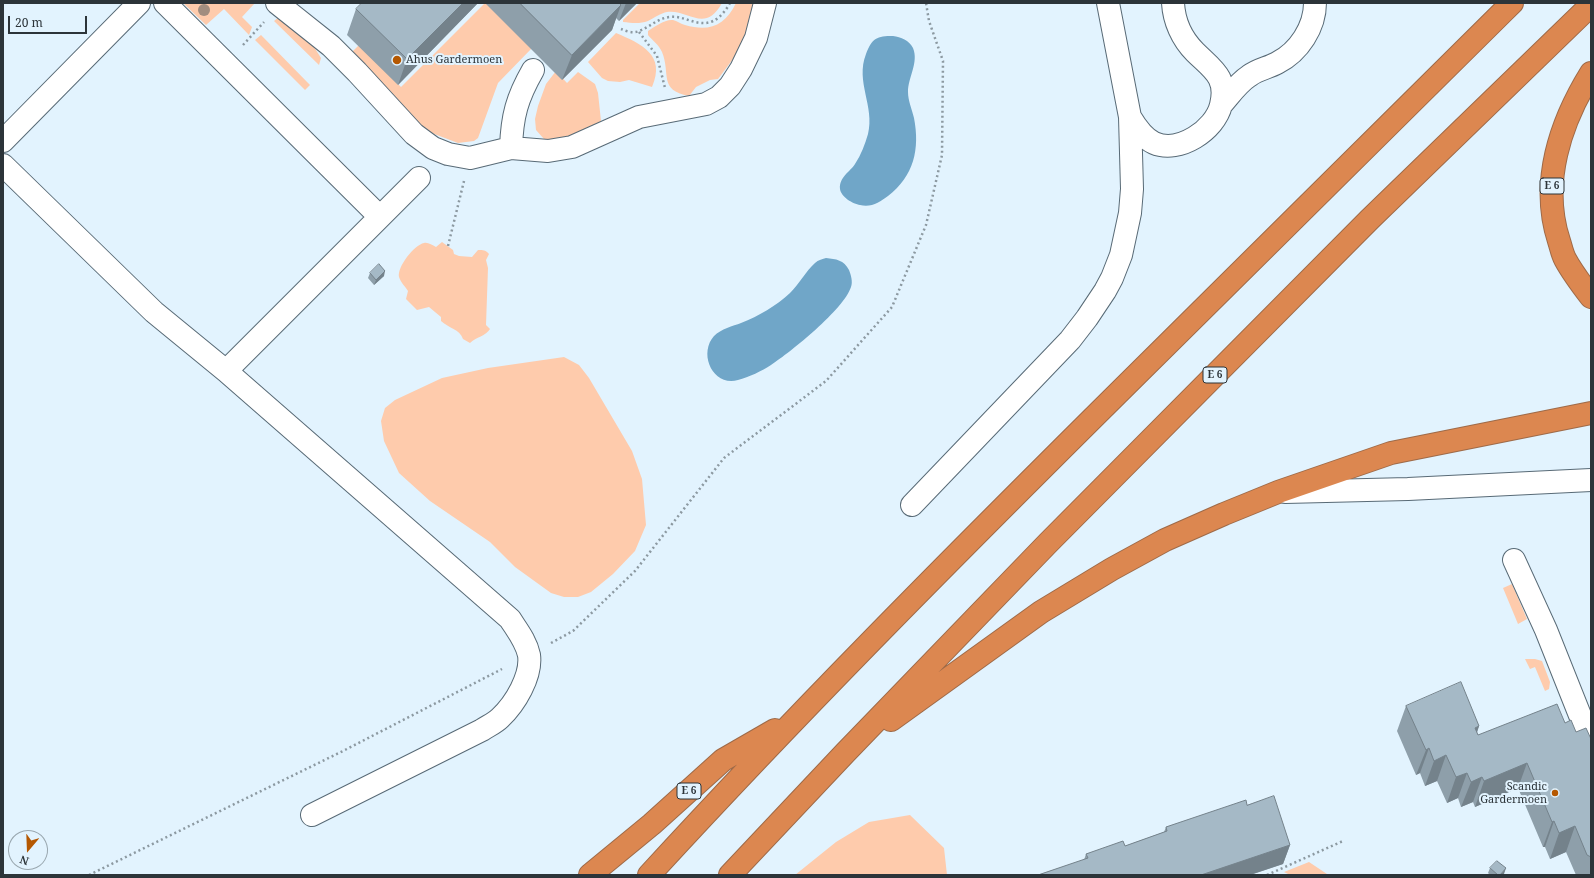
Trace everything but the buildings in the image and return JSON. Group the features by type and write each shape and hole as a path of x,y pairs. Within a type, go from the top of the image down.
{"highway":[{"name":"E 6","path":"649,875 796,718 986,524 1512,3"},
{"name":"E 6","path":"730,875 845,753 1054,538 1370,218 1591,5"},
{"name":"E 6","path":"1591,73 1566,121 1556,152 1552,181 1552,206 1555,230 1564,258 1577,279 1591,296"},
{"name":"E 6","path":"845,753 1041,612 1112,569 1165,540 1278,492 1392,453 1591,413"},
{"name":"E 6","path":"590,875 652,824 723,760 796,718"}],"lane":[{"path":"165,3 380,217"},
{"path":"278,4 331,46 414,134 433,148 448,154 470,158 511,148 548,151 572,147 639,117 706,104 719,97 730,86 741,69 756,38 765,3"},
{"path":"912,505 1070,340 1088,318 1105,292 1121,255 1128,228 1132,189 1130,117 1108,3"},
{"path":"1130,117 1137,129 1146,139 1162,146 1172,146 1180,145 1196,137 1207,128 1217,116 1221,105 1222,87 1220,79 1214,68 1194,51 1182,35 1175,17 1173,3"},
{"path":"1221,105 1249,75 1284,59 1296,49 1308,32 1312,22 1315,3"},
{"path":"3,141 135,4"},
{"path":"511,148 512,128 516,106 521,91 533,70"},
{"path":"3,165 154,312 226,371 510,619 524,639 529,655 528,669 523,685 513,704 499,719 482,730 312,815"},
{"path":"226,371 419,178"},
{"path":"1278,492 1408,489 1591,480"},
{"path":"1514,560 1546,630 1591,743"}],"path":[{"path":"621,29 639,32 653,22 674,16 695,22 706,23 714,21 728,8 730,3"},
{"path":"88,875 343,751 573,631 635,571 724,458 826,381 892,307 926,225 942,155 943,61 929,21 926,3"},
{"path":"227,64 278,4"},
{"path":"639,32 657,56 666,93 677,110"},
{"path":"448,246 470,158"},
{"path":"1267,875 1343,840"}],"shaded area":[{"path":"183,3 255,3 242,17 252,27 249,35 224,9 206,25"},
{"path":"485,3 487,3 532,48 498,83 478,138 474,141 458,143 429,132 411,119 350,54 359,45 401,87"},
{"path":"640,3 722,3 716,12 703,19 675,12 667,12 645,22 623,22 623,20"},
{"path":"736,3 754,3 744,40 739,51 718,79 710,80 696,87 689,96 673,90 667,80 661,49 648,35 648,31 670,20 694,27 709,27 721,22 727,17"},
{"path":"279,17 309,39 321,58 319,65 274,21"},
{"path":"616,33 643,46 654,59 656,76 652,87 629,80 620,82 608,81 602,78 588,62"},
{"path":"261,35 310,85 305,90 255,40"},
{"path":"556,71 567,83 578,72 595,84 598,93 601,121 583,133 550,141 544,139 536,130 535,119 546,84"},
{"path":"442,242 453,250 454,254 459,256 472,257 478,250 484,250 489,254 486,260 488,268 486,325 490,329 470,343 463,339 457,331 441,321 441,317 429,307 417,310 406,299 408,291 399,277 403,262 411,252 420,245 426,243 436,247"},
{"path":"564,357 579,365 589,378 632,451 642,479 646,525 635,551 613,574 591,592 578,597 564,597 551,593 515,567 490,542 430,501 399,473 384,441 381,421 385,408 395,400 442,378 488,368"},
{"path":"1512,584 1527,619 1518,624 1503,588"},
{"path":"1525,659 1542,661 1550,682 1549,689 1545,691 1535,667 1530,669"},
{"path":"910,815 944,848 947,875 795,875 836,842 869,822"},
{"path":"1309,862 1327,874 1290,875 1284,872"}],"water":[{"path":"893,36 907,41 913,48 915,54 908,92 916,129 915,151 909,171 897,188 879,202 864,206 848,200 841,192 840,185 843,178 853,167 859,157 868,134 869,114 863,74 863,64 866,54 870,44 879,37"},
{"path":"826,258 845,264 849,270 852,281 852,285 846,296 828,318 791,350 760,372 742,379 729,381 721,379 715,374 708,360 707,351 709,343 714,336 754,317 785,298 815,263"}],"place":[{"name":"Ahus Gardermoen","path":"397,60"},
{"name":"Scandic Gardermoen","path":"1555,793"}]}
